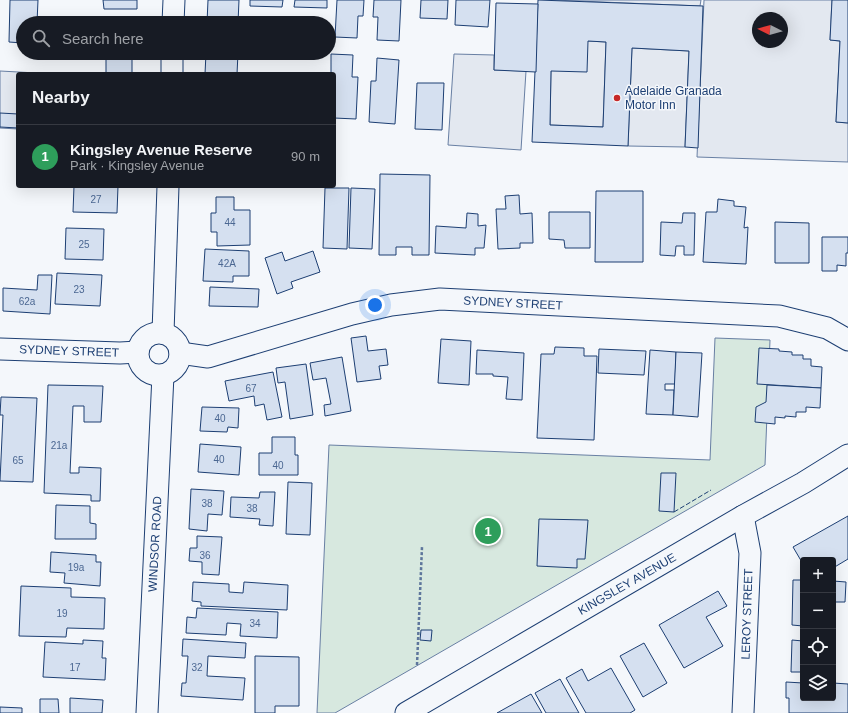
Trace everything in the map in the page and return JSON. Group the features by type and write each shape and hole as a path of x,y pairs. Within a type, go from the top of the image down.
{"street":[{"path":"173,16 174,0"},
{"path":"172,60 172,72"},
{"path":"163,333 168,188"},
{"name":"SYDNEY STREET","path":"180,353 208,357 352,314 391,305 440,299 779,316 827,328 848,340"},
{"path":"156,332 163,333 170,335 179,346 180,359 174,370 163,375 156,375 144,370 138,359 138,352 139,345 143,339 156,332"},
{"name":"SYDNEY STREET","path":"0,349 120,353 138,352"},
{"name":"WINDSOR ROAD","path":"146,713 163,375"},
{"name":"KINGSLEY AVENUE","path":"415,711 743,516 803,483 848,455"},
{"name":"LEROY STREET","path":"743,516 750,553 743,713"}],"path":[{"path":"417,665 422,547"}],"shaded area":[{"path":"553,0 701,0 700,6"},
{"path":"704,0 832,0 830,40 840,41 836,122 848,123 848,162 697,157"},
{"path":"588,41 606,42 603,127 550,125 551,71"},
{"path":"632,48 689,51 685,147 628,146"},
{"path":"454,54 494,55 494,70 526,71 521,150 448,145"},
{"path":"0,71 18,72 16,72 16,129 0,128"},
{"path":"715,338 770,340 765,465 335,713 317,713 329,445 710,460"}],"building":[{"path":"10,0 38,0 37,16 16,16 16,42 9,42"},
{"path":"103,0 137,0 137,9 104,9"},
{"path":"208,0 239,0 238,16 207,16"},
{"path":"250,0 283,0 282,7 250,6"},
{"path":"295,0 327,0 327,8 294,7"},
{"path":"337,0 364,0 363,16 358,16 357,38 336,37"},
{"path":"374,0 401,0 399,41 377,40 378,17 373,17"},
{"path":"421,0 448,0 447,19 420,18"},
{"path":"456,0 490,0 488,27 455,25"},
{"name":"Adelaide Granada Motor Inn","path":"538,0 703,6 698,148 685,147 689,51 632,48 628,146 532,142","holes":["588,41 606,42 603,127 550,125 551,71 587,72"]},
{"path":"832,0 848,0 848,123 836,122 840,41 830,40"},
{"path":"496,3 538,4 536,72 494,70"},
{"path":"336,54 353,55 352,77 358,77 356,119 336,118 336,72 331,72 331,60 336,60"},
{"path":"377,58 399,60 395,124 369,122 371,81 376,81"},
{"path":"106,60 132,60 132,72 106,72"},
{"path":"206,60 238,60 237,72 205,72"},
{"path":"417,83 444,83 442,130 415,129"},
{"path":"0,113 16,114 16,128 0,127"},
{"path":"380,174 430,175 429,255 412,255 412,247 396,247 396,255 379,255"},
{"path":"74,188 118,188 117,213 73,212"},
{"path":"325,188 349,188 347,249 323,248"},
{"path":"351,188 375,189 372,249 349,248"},
{"path":"596,191 643,191 643,262 595,262"},
{"path":"519,195 520,214 532,213 533,243 520,243 520,248 498,249 496,209 506,209 505,196"},
{"path":"216,197 234,197 234,210 250,210 250,245 217,246 217,232 211,232 211,213 216,213"},
{"path":"718,199 734,201 734,206 746,207 744,228 748,227 746,264 703,262 706,212 717,212"},
{"path":"549,212 590,212 590,248 565,248 564,240 549,239"},
{"path":"467,213 478,214 478,226 486,225 484,248 475,248 475,255 435,253 436,226 466,228"},
{"path":"683,213 695,213 694,255 684,255 684,246 676,246 675,256 660,255 661,222 682,223"},
{"path":"775,222 809,223 809,263 775,263"},
{"path":"66,228 104,229 103,260 65,259"},
{"path":"822,237 848,237 846,266 837,265 837,271 822,271"},
{"path":"205,249 249,251 249,276 233,276 233,282 203,281"},
{"path":"313,251 320,272 291,282 293,288 277,294 265,258 282,252 285,261"},
{"path":"57,273 102,275 100,306 55,304"},
{"path":"38,275 52,275 50,314 3,311 3,288 37,290"},
{"path":"210,287 259,289 258,307 209,306"},
{"path":"366,336 368,351 386,349 388,365 379,366 381,379 357,382 351,338"},
{"path":"441,339 471,341 469,385 438,383"},
{"path":"555,347 584,348 584,356 597,356 594,440 537,438 541,354 554,354"},
{"path":"759,348 779,349 779,351 792,352 792,355 803,355 803,359 811,359 811,366 822,367 821,388 757,384"},
{"path":"599,349 646,351 644,375 598,373"},
{"path":"477,350 524,353 522,400 506,399 508,377 493,376 493,374 476,374"},
{"path":"650,350 676,352 675,384 665,384 665,390 674,390 673,415 646,414"},
{"path":"676,352 702,353 698,417 673,415"},
{"path":"342,357 351,411 325,416 324,405 331,404 326,378 313,380 310,363"},
{"path":"306,364 313,415 290,419 285,382 278,383 276,368"},
{"path":"273,372 282,417 267,420 264,404 255,406 254,396 229,401 225,381"},
{"path":"48,385 103,386 101,422 84,422 84,406 73,406 70,473 79,473 79,467 101,468 100,501 91,501 91,495 44,493"},
{"path":"767,385 821,388 820,408 806,407 806,412 796,412 796,417 775,417 775,424 755,422 756,407 766,402"},
{"path":"1,397 37,398 33,482 0,481 3,415 0,415"},
{"path":"202,407 239,408 238,428 228,427 227,432 200,431"},
{"path":"272,437 295,437 295,455 298,455 298,475 259,475 259,453 272,453"},
{"path":"200,444 241,447 239,475 198,472"},
{"path":"661,473 676,473 674,512 659,511"},
{"path":"288,482 312,483 310,535 286,534"},
{"path":"191,489 224,491 222,515 208,514 207,531 189,529"},
{"path":"260,492 275,492 273,526 259,525 260,519 230,517 231,497 259,498"},
{"path":"56,505 90,506 90,523 96,524 96,539 55,539"},
{"path":"848,516 848,559 836,566 836,557 800,557 800,559 793,547"},
{"path":"539,519 588,520 585,559 577,559 577,568 537,566"},
{"path":"197,536 222,537 219,575 202,574 202,562 189,561 190,548 197,548"},
{"path":"51,552 96,555 96,562 101,562 100,586 64,583 65,573 50,572"},
{"path":"793,580 800,580 800,626 792,625"},
{"path":"836,581 846,582 845,602 836,602"},
{"path":"193,582 229,584 229,592 243,593 244,582 288,585 287,610 201,606 201,602 192,601"},
{"path":"21,586 71,588 71,597 105,598 104,629 67,628 66,637 19,636"},
{"path":"718,591 727,606 706,617 723,646 684,668 659,625"},
{"path":"197,608 278,612 277,638 240,636 241,624 227,623 226,635 186,633 187,617 196,618"},
{"path":"421,630 432,630 431,641 420,640"},
{"path":"183,639 246,643 245,658 208,656 207,676 245,678 243,700 181,696 182,683 186,683 188,656 182,656"},
{"path":"83,640 103,641 102,658 106,658 105,680 43,677 45,642 83,644"},
{"path":"792,640 800,641 800,672 791,672"},
{"path":"644,643 667,683 643,697 620,656"},
{"path":"255,656 299,657 299,706 275,706 275,713 255,713"},
{"path":"611,668 635,710 630,713 586,713 566,678 582,669 588,681"},
{"path":"560,679 579,713 546,713 535,693"},
{"path":"786,682 800,683 800,701 836,701 836,683 848,684 848,713 789,713 789,698 786,698"},
{"path":"531,694 542,713 497,713"},
{"path":"70,698 103,700 102,713 70,713"},
{"path":"40,699 58,699 59,713 40,713"},
{"path":"0,707 22,708 22,713 0,713"}],"fence":[{"path":"674,512 711,490"}],"place":[{"name":"Adelaide Granada Motor Inn","path":"617,98"},
{"name":"Kingsley Avenue Reserve","path":"488,531"}]}
